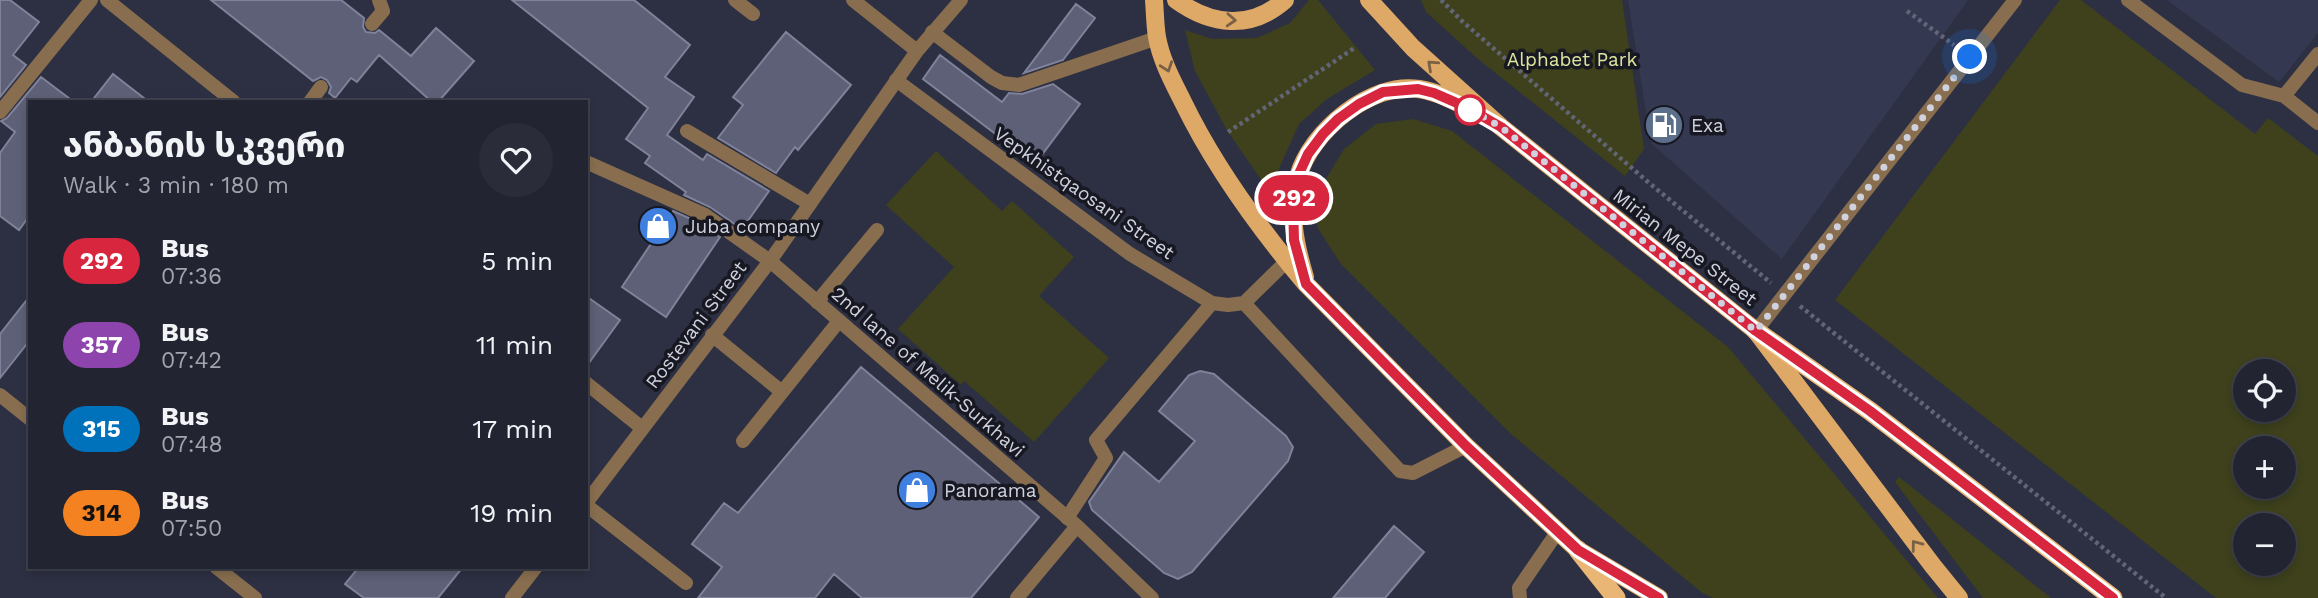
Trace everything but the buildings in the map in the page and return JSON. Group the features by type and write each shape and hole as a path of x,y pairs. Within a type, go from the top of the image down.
{"highway":[{"path":"1756,331 1870,411 2113,598"},
{"path":"1578,550 1616,598"}],"main road":[{"path":"1154,0 1157,38 1170,78 1205,145 1238,194 1306,284 1466,446 1578,550 1659,598"},
{"path":"1176,0 1210,18 1234,22 1256,19 1285,0"},
{"name":"Mirian Mepe Street","path":"1369,0 1413,48 1501,127 1756,331 1959,598"},
{"path":"1306,284 1294,240 1293,203 1298,176 1308,154 1338,119 1383,92 1418,89 1466,107 1501,127"}],"street":[{"path":"0,112 91,0"},
{"path":"107,0 232,100"},
{"path":"372,24 383,11 379,0"},
{"path":"735,0 753,14"},
{"path":"853,0 917,51"},
{"name":"Rostevani Street","path":"588,501 769,261 917,51 961,0"},
{"path":"1756,331 2015,0"},
{"path":"2128,0 2242,85 2284,96 2318,123"},
{"path":"932,32 991,77 1002,83 1019,85 1157,38"},
{"path":"2284,96 2318,54"},
{"name":"Vepkhistqaosani Street","path":"896,80 1130,254 1212,303"},
{"path":"311,100 321,87"},
{"path":"687,131 810,204"},
{"name":"2nd lane of Melik-Surkhavi","path":"588,163 705,215 769,261 1072,522 1153,598"},
{"path":"817,302 877,230"},
{"path":"1017,598 1072,522 1106,458 1096,440 1212,303 1244,303 1287,261"},
{"path":"1244,303 1400,471 1413,473 1466,446"},
{"path":"743,441 839,321"},
{"path":"712,335 782,392"},
{"path":"588,385 642,428"},
{"path":"0,395 28,417"},
{"path":"588,506 686,583"},
{"path":"1520,598 1519,588 1558,531"},
{"path":"218,569 254,598"},
{"path":"512,598 534,569"}],"path":[{"path":"1907,11 1970,57"},
{"path":"1228,132 1356,47"}],"shaded area":[{"path":"1628,0 1968,0 1782,259 1651,143"},
{"path":"2167,0 2318,0 2318,33 2279,82"}],"green space":[{"path":"1309,0 1318,0 1375,70 1327,99 1299,124 1269,191 1228,132 1195,71 1185,30 1212,39 1257,38 1290,23"},
{"name":"Alphabet Park","path":"1421,0 1622,0 1644,149 1625,176 1478,59 1426,12"},
{"path":"2060,0 2081,0 2255,134 2268,118 2318,156 2318,598 2216,598 1835,300"},
{"path":"1413,119 1452,131 1728,347 1938,598 1713,598 1701,592 1511,434 1341,264 1317,227 1323,184 1344,149 1376,124"},
{"path":"936,151 1002,211 1012,201 1074,257 1039,296 1109,358 1034,442 964,381 961,385 898,329 954,267 886,205"},
{"path":"1899,477 2051,598 1983,598 1895,482"}],"bus line":[{"name":"292","path":"1659,598 1578,550 1466,446 1306,284 1294,240 1293,203 1298,176 1308,154 1323,134 1359,104 1383,92 1418,89 1466,107 1501,127 1756,331 1870,411 2113,598"}],"place":[{"name":"Exa","path":"1664,125"},
{"name":"Juba company","path":"658,226"},
{"name":"Panorama","path":"917,490"}],"route":[{"path":"1470,110 1466,107 1501,127 1756,331 1970,57"}]}
